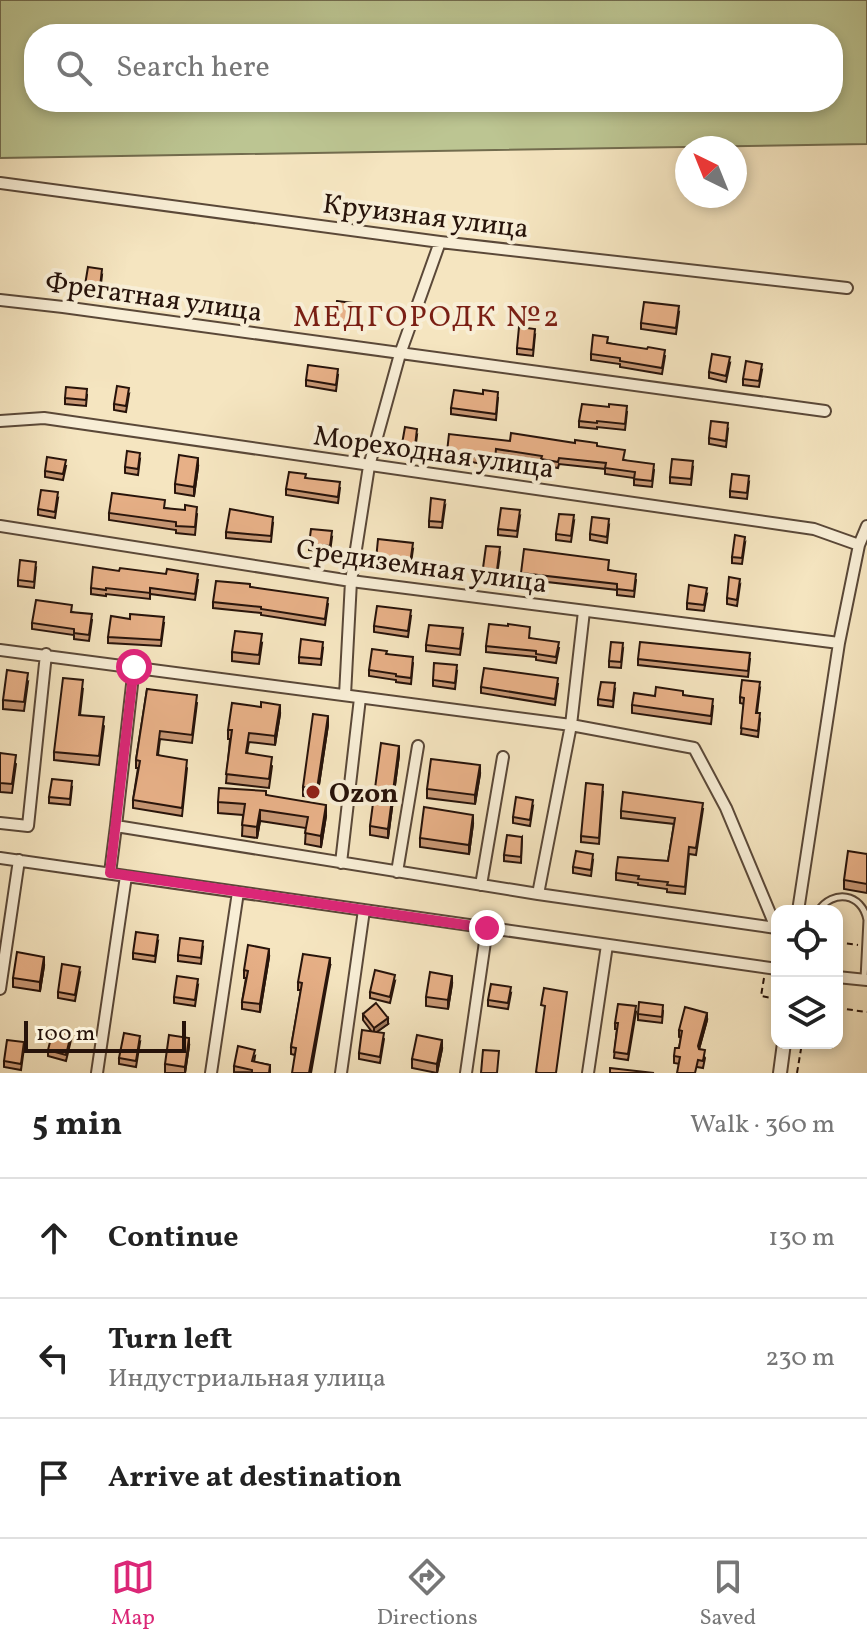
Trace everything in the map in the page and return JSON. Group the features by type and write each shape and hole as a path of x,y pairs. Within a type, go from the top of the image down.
{"street":[{"name":"Круизная улица","path":"0,183 440,242 847,288"},
{"path":"345,695 351,581 369,466 400,354 440,242"},
{"name":"Фрегатная улица","path":"0,300 825,411"},
{"name":"Мореходная улица","path":"0,421 44,418 814,529 859,545"},
{"name":"Средиземная улица","path":"0,526 351,581 839,643"},
{"path":"799,905 839,643 859,545 867,526"},
{"path":"538,894 571,725 584,611"},
{"path":"0,650 571,725 694,748 726,808 771,917"},
{"path":"0,823 28,826 46,654"},
{"path":"110,873 134,667"},
{"path":"341,863 360,698"},
{"path":"397,872 418,746"},
{"path":"481,885 503,757"},
{"path":"116,826 771,928"},
{"path":"0,858 771,968"},
{"path":"0,989 19,860"},
{"path":"97,1073 126,876"},
{"path":"211,1073 238,892"},
{"path":"341,1073 364,910"},
{"path":"466,1073 487,928"},
{"path":"588,1073 607,945"},
{"path":"843,978 866,980"},
{"path":"778,1073 781,1049"}],"lane":[{"path":"822,905 830,898 840,897 855,901 866,911 866,980"}],"path":[{"path":"843,943 866,946"},
{"path":"771,968 761,996 771,998"},
{"path":"843,1009 867,1012"},
{"path":"797,1073 801,1049"}],"green space":[{"path":"0,0 867,0 867,144 747,146 747,136 675,136 675,147 0,158"}],"building":[{"path":"88,267 102,269 100,287 85,285"},
{"path":"337,301 362,304 359,322 334,321"},
{"path":"644,302 679,306 676,328 641,323"},
{"path":"519,327 535,329 533,350 517,348"},
{"path":"593,335 608,337 607,343 665,350 662,368 591,354"},
{"path":"712,354 730,357 726,376 709,372"},
{"path":"746,361 762,364 759,381 743,379"},
{"path":"308,365 338,369 336,385 306,380"},
{"path":"117,386 129,388 126,406 114,404"},
{"path":"66,387 87,389 86,400 65,398"},
{"path":"454,390 483,394 483,390 498,392 496,414 451,408"},
{"path":"582,404 627,406 625,424 579,421"},
{"path":"711,421 728,423 726,441 709,438"},
{"path":"405,427 417,429 415,446 402,444"},
{"path":"511,433 575,443 575,440 597,443 597,446 625,450 623,460 654,464 652,481 634,479 635,472 605,468 606,463 559,458 558,462 541,459 542,456 496,449 495,460 447,452 449,434 510,441"},
{"path":"127,451 140,453 138,469 125,467"},
{"path":"179,455 198,458 194,487 175,484"},
{"path":"47,457 66,460 63,474 45,471"},
{"path":"672,459 693,461 691,479 670,477"},
{"path":"289,472 306,474 305,478 340,482 338,497 286,489"},
{"path":"732,474 749,476 747,493 730,491"},
{"path":"41,490 58,492 55,512 38,509"},
{"path":"112,493 165,500 164,508 185,510 185,505 197,507 195,527 109,513"},
{"path":"431,498 445,500 442,522 429,521"},
{"path":"501,508 520,510 517,531 498,529"},
{"path":"230,509 273,517 271,536 226,532"},
{"path":"559,514 574,515 571,536 556,534"},
{"path":"592,517 609,519 607,537 590,534"},
{"path":"311,529 332,531 330,546 309,544"},
{"path":"735,535 745,537 742,558 732,557"},
{"path":"378,539 413,543 410,564 376,560"},
{"path":"486,546 500,547 497,570 483,568"},
{"path":"524,549 609,560 608,570 636,574 634,591 617,589 617,584 521,573"},
{"path":"20,560 36,562 34,582 18,580"},
{"path":"93,567 166,574 167,569 198,574 195,594 150,588 150,593 91,588"},
{"path":"729,577 740,579 737,600 727,598"},
{"path":"216,581 328,598 325,619 213,602"},
{"path":"689,585 707,588 704,605 687,603"},
{"path":"36,600 72,605 71,612 92,614 89,635 74,633 74,629 32,623"},
{"path":"377,606 411,610 408,631 374,626"},
{"path":"130,614 164,617 161,640 108,637 111,616 130,619"},
{"path":"489,624 530,627 529,638 559,642 556,657 536,654 536,651 486,646"},
{"path":"429,625 463,628 460,649 426,645"},
{"path":"235,631 262,634 259,655 232,652"},
{"path":"301,639 323,642 321,659 299,657"},
{"path":"611,642 623,643 621,662 609,661"},
{"path":"640,642 750,653 748,671 638,659"},
{"path":"372,649 413,657 411,678 369,670"},
{"path":"434,663 457,665 455,683 433,680"},
{"path":"484,668 558,678 555,699 481,687"},
{"path":"7,670 28,673 24,702 3,700"},
{"path":"63,678 83,680 79,715 104,717 99,756 54,752"},
{"path":"742,680 760,682 756,713 760,713 758,731 741,728"},
{"path":"601,682 615,683 613,701 598,699"},
{"path":"656,687 713,699 711,716 632,705 634,693 655,696"},
{"path":"147,689 197,695 192,735 160,731 157,755 187,760 182,808 133,800"},
{"path":"261,702 280,705 275,736 249,733 246,753 272,757 269,779 226,774 232,703 261,707"},
{"path":"313,714 328,716 317,789 303,787"},
{"path":"381,743 399,746 388,829 370,826"},
{"path":"0,753 16,755 12,784 0,783"},
{"path":"431,759 480,765 475,795 427,789"},
{"path":"52,779 72,781 70,799 49,797"},
{"path":"586,783 603,785 599,838 581,836"},
{"path":"219,788 266,791 266,795 326,805 321,836 305,833 308,817 260,810 257,827 242,825 245,804 218,802"},
{"path":"623,792 703,803 696,848 689,847 685,887 616,873 618,857 668,861 675,818 621,811"},
{"path":"516,797 533,800 530,820 513,817"},
{"path":"424,807 473,815 469,845 420,838"},
{"path":"507,835 522,837 521,857 504,855"},
{"path":"576,851 593,854 591,870 573,867"},
{"path":"848,851 867,854 867,884 844,880"},
{"path":"136,932 158,935 155,956 133,953"},
{"path":"180,938 203,941 201,958 178,955"},
{"path":"248,945 269,949 260,1004 242,1002 248,971 244,970"},
{"path":"17,952 44,957 40,982 13,978"},
{"path":"303,954 330,958 309,1073 292,1073 296,1048 291,1047 302,983 298,982"},
{"path":"62,964 80,967 75,995 58,992"},
{"path":"375,970 395,975 390,997 370,992"},
{"path":"430,972 452,976 448,1000 426,997"},
{"path":"177,976 198,979 195,1000 174,997"},
{"path":"491,984 511,987 508,1003 488,1000"},
{"path":"544,988 567,992 556,1073 536,1072 545,1006 541,1005"},
{"path":"639,1002 663,1005 662,1017 638,1014"},
{"path":"376,1003 388,1018 374,1028 363,1014"},
{"path":"618,1004 636,1006 628,1054 614,1052"},
{"path":"685,1007 707,1013 698,1046 705,1050 703,1061 698,1060 695,1073 677,1073 680,1057 674,1056 675,1048 679,1048 682,1031 679,1030"},
{"path":"53,1030 71,1034 66,1055 48,1050"},
{"path":"362,1030 384,1033 380,1057 359,1053"},
{"path":"124,1033 140,1036 136,1061 119,1058"},
{"path":"169,1035 189,1038 185,1067 165,1064"},
{"path":"417,1035 442,1040 437,1064 412,1059"},
{"path":"7,1040 24,1042 21,1064 4,1061"},
{"path":"238,1046 255,1050 252,1061 270,1065 269,1073 252,1073 252,1070 234,1066"},
{"path":"483,1050 499,1051 497,1073 481,1073"},
{"path":"610,1068 654,1073 610,1073"}],"place":[{"name":"Ozon","path":"313,792"}],"district":[{"name":"МЕДГОРОДК №2","path":"427,316"}],"route":[{"path":"134,667 110,873 487,928"}]}
